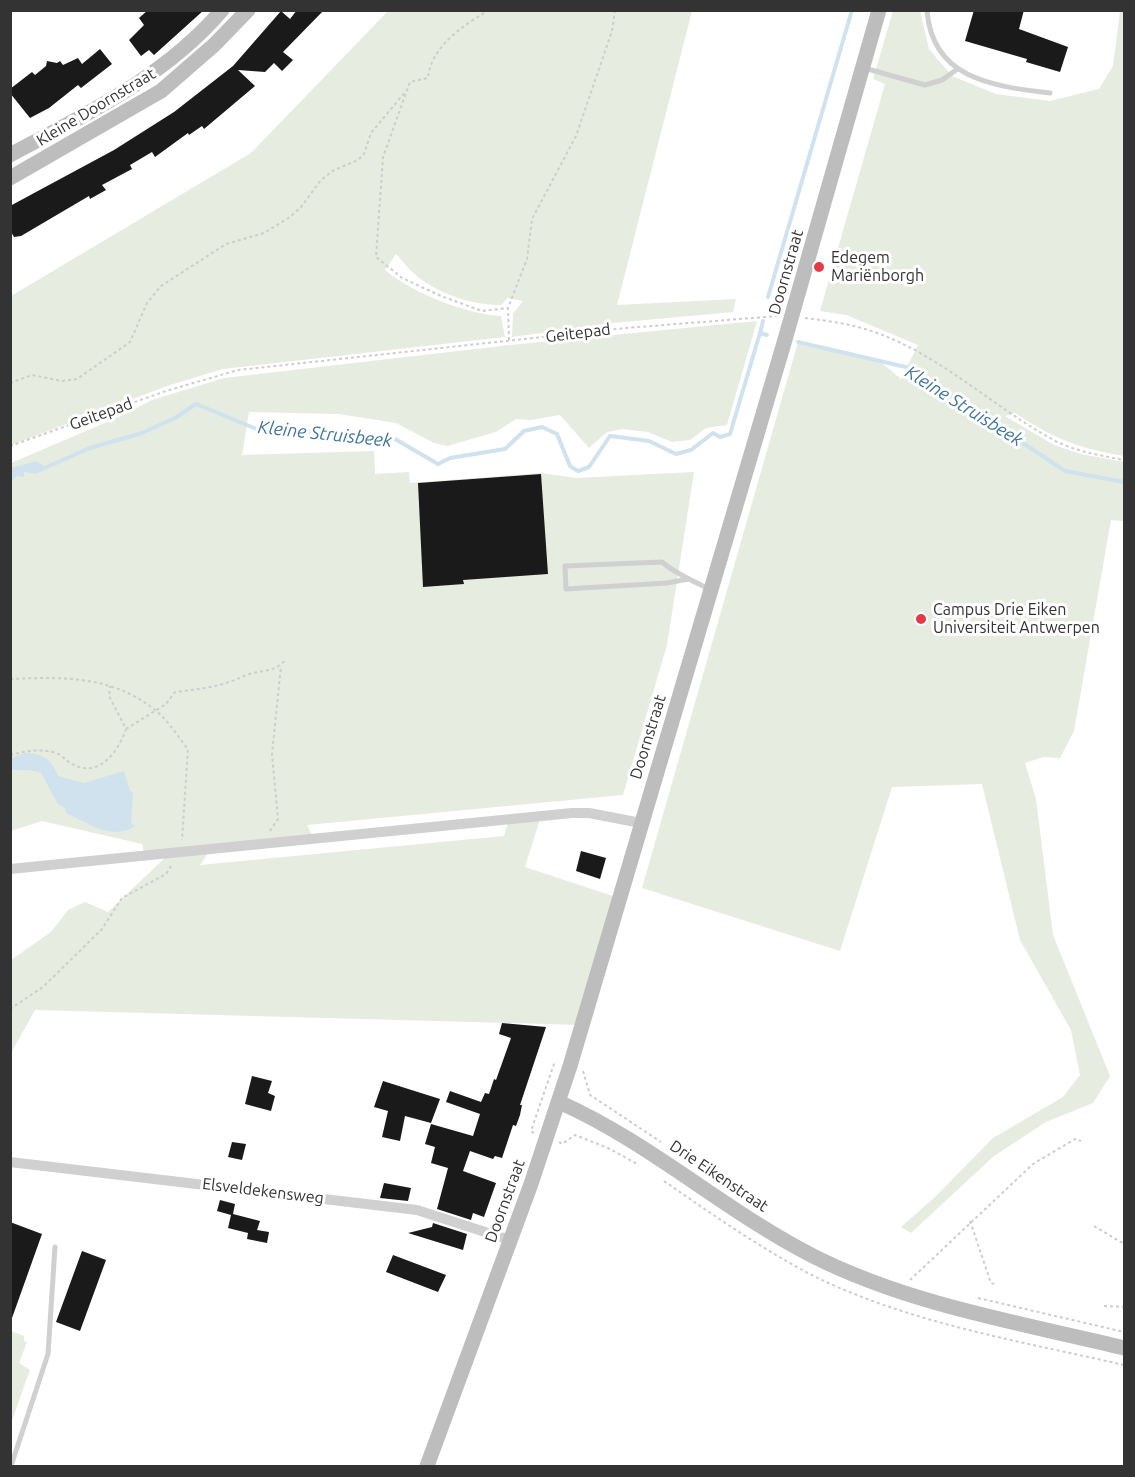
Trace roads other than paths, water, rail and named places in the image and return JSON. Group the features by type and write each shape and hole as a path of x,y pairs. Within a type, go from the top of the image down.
{"street":[{"name":"Kleine Doornstraat","path":"10,155 136,84 178,53 222,10"},
{"name":"Kleine Doornstraat","path":"10,178 161,91 214,45 248,10"},
{"name":"Doornstraat","path":"427,1467 559,1102 792,316 879,10"},
{"path":"10,869 572,813 590,813 641,823"},
{"name":"Drie Eikenstraat","path":"559,1102 597,1119 628,1137 783,1239 921,1298 1125,1348"},
{"name":"Elsveldekensweg","path":"10,1162 417,1210 510,1240"}],"lane":[{"path":"927,10 935,46 956,70 998,87 1050,93"},
{"path":"863,68 925,85 942,80 956,70"},
{"path":"688,579 667,583 566,589 565,566 662,562 672,571 711,590"},
{"path":"10,1467 48,1354 56,1247"}],"water":[{"path":"36,461 44,466 44,470 35,474 24,472 24,477 17,476 11,482 11,468"},
{"path":"25,753 46,758 53,765 58,776 84,783 124,771 130,791 133,792 131,823 135,826 117,832 108,831 66,813 65,808 58,804 41,773 11,769 11,758"}],"waterway":[{"path":"768,297 852,10"},
{"path":"760,333 763,321"},
{"name":"Kleine Struisbeek","path":"40,470 90,448 142,433 175,418 196,404 259,430 340,432 395,439 438,464 450,458 505,449 524,431 542,427 557,434 570,466 578,471 589,467 610,436 649,441 676,454 691,450 713,433 720,437 730,434 760,333 767,335"},
{"name":"Kleine Struisbeek","path":"798,342 910,368 1065,471 1124,482"}],"place":[{"name":"Edegem Mariënborgh","path":"819,267"},
{"name":"Campus Drie Eiken Universiteit Antwerpen","path":"921,619"}]}
